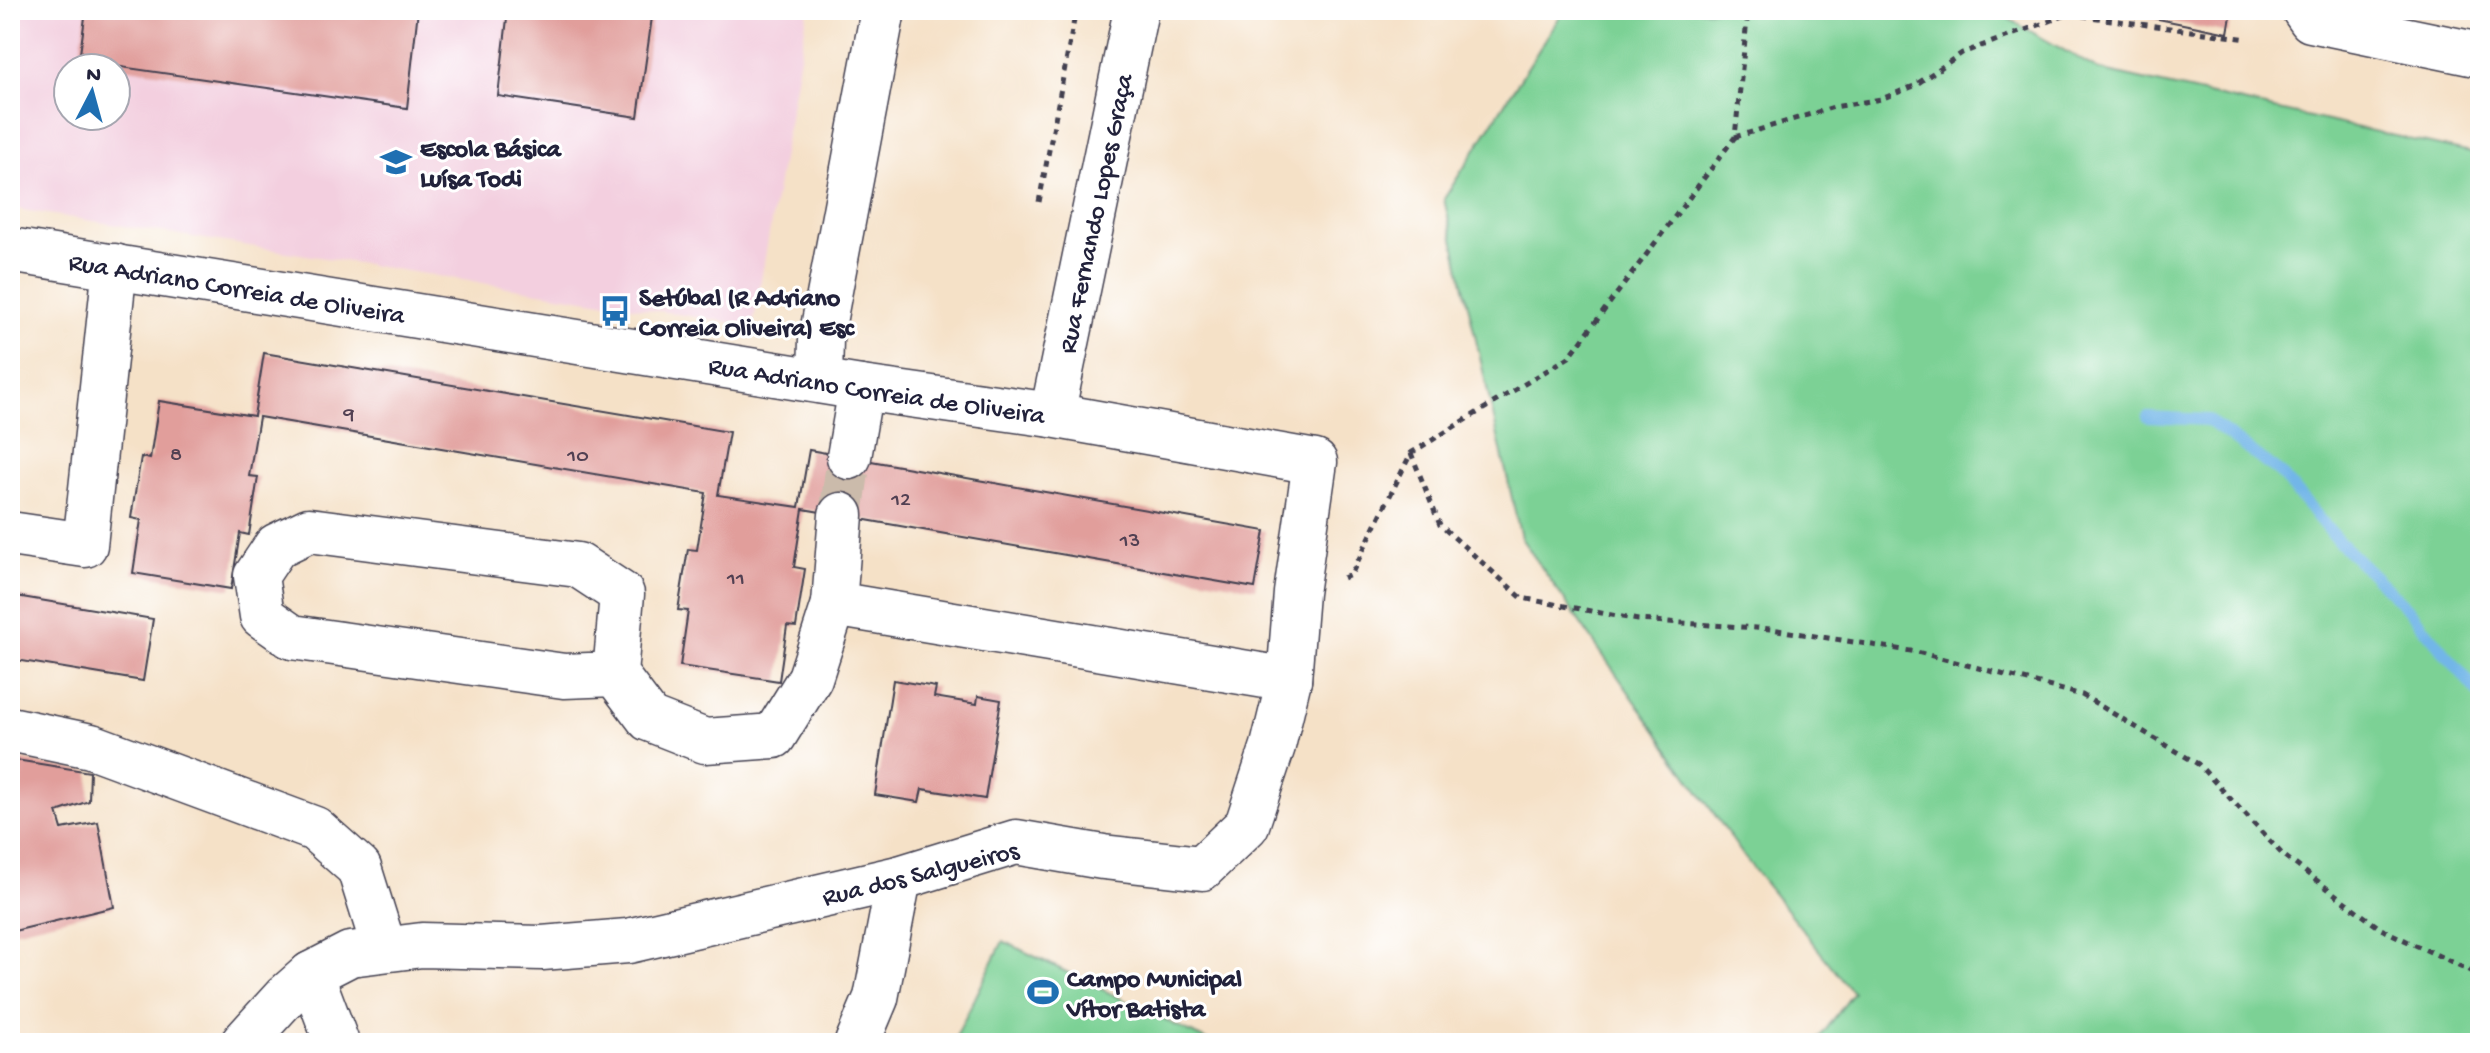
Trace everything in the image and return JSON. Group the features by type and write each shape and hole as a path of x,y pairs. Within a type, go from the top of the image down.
{"street":[{"path":"849,457 840,384 821,338 883,10"},
{"name":"Rua Fernando Lopes Graça","path":"1052,415 1136,10"},
{"path":"2304,10 2311,20 2480,55"},
{"name":"Rua Adriano Correia de Oliveira","path":"10,250 840,384 1052,415 1315,462"},
{"path":"10,534 85,545 115,266"},
{"name":"Rua dos Salgueiros","path":"243,1043 311,974 350,954 422,945 542,948 628,941 899,878 1016,842 1103,857 1202,868 1247,825 1273,746 1289,680 1296,593 1315,462"},
{"path":"615,674 564,676 292,637 262,616 256,576 276,546 309,530 578,565 622,594 615,674 649,719 705,741 774,736 810,678 834,604 841,515"},
{"path":"834,604 1289,680"},
{"path":"10,729 91,746 315,829 359,868 384,948"},
{"path":"850,1041 876,998 899,878"},
{"path":"311,974 337,1043"}],"path":[{"path":"1039,202 1076,10"},
{"path":"1296,593 1351,575 1411,453 1569,357 1735,137 1748,10"},
{"path":"1735,137 1834,107 1881,99 1914,86 1962,53 2069,14 2248,39"},
{"path":"1411,453 1440,525 1522,598 1638,620 1771,629 1917,652 2082,695 2198,764 2283,855 2381,929 2480,975"}],"shaded area":[{"name":"Escola Básica Luísa Todi","path":"10,10 808,10 753,326 10,208"}],"green space":[{"path":"1564,10 1993,10 2099,70 2480,155 2480,1043 1816,1043 1853,993 1745,858 1521,538 1444,199"},
{"name":"Campo Municipal Vítor Batista","path":"1003,941 1212,1043 953,1043"}],"building":[{"path":"86,10 418,10 407,108 132,69 132,52 80,52"},
{"path":"508,10 653,10 638,117 498,96"},
{"path":"2133,10 2232,10 2228,33 2133,14"},
{"path":"264,353 729,432 718,495 799,507 809,450 1265,531 1255,588 803,509 794,567 805,569 796,627 787,626 779,681 680,666 688,611 678,610 688,549 697,550 706,493 259,417 249,476 258,477 249,535 240,533 231,589 133,573 141,520 131,518 141,457 150,459 159,401 254,416"},
{"path":"10,595 153,619 143,681 10,659"},
{"path":"893,680 936,687 934,697 977,704 978,696 1001,700 985,799 922,789 919,802 875,795"},
{"path":"10,759 90,772 89,801 57,812 62,829 98,822 114,907 10,932"}],"waterway":[{"path":"2148,417 2208,420 2280,473 2337,540 2409,610 2480,695"}],"tunnel":[{"path":"841,515 849,457"}],"place":[{"name":"Escola Básica Luísa Todi","path":"396,162"},
{"name":"Setúbal (R Adriano Correia Oliveira) Esc","path":"615,311"},
{"name":"Campo Municipal Vítor Batista","path":"1043,992"}]}
